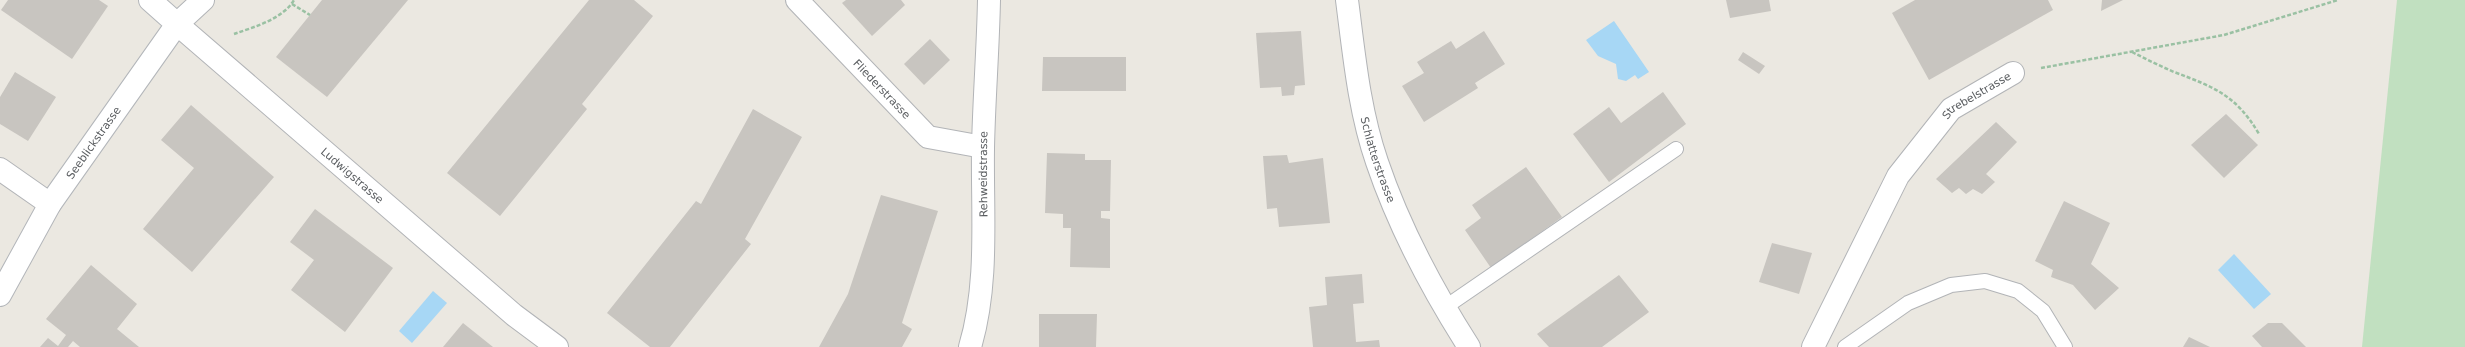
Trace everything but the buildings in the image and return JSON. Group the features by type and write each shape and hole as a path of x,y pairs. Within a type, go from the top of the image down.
{"street":[{"name":"Ludwigstrasse","path":"150,0 514,315 557,347"},
{"name":"Seeblickstrasse","path":"0,295 50,204 177,24 203,0"},
{"name":"Fliederstrasse","path":"796,0 928,137 983,147"},
{"name":"Rehweidstrasse","path":"970,347 974,334 983,271 983,147 988,59 989,0"},
{"name":"Schlatterstrasse","path":"1347,0 1358,88 1376,161 1399,220 1444,308 1469,347"},
{"name":"Strebelstrasse","path":"1813,347 1898,176 1951,109 2013,73"},
{"path":"0,169 50,204"}],"lane":[{"path":"1444,308 1676,149"},
{"path":"1845,347 1908,302 1951,285 1985,280 2018,290 2043,311 2065,347"}],"path":[{"path":"226,37 265,23 292,4 294,0"},
{"name":"Strebelstrasse","path":"2013,73 2224,35 2338,0"},
{"path":"292,4 310,15"},
{"path":"2131,52 2172,71 2208,84 2229,97 2249,118 2259,134"}],"green space":[{"path":"2397,0 2465,0 2465,347 2362,347"}],"water":[{"path":"1614,21 1649,72 1638,79 1635,75 1626,81 1618,79 1616,64 1598,56 1586,40"},
{"path":"2234,254 2271,294 2254,309 2218,270"},
{"path":"433,291 447,303 412,343 399,331"}]}
